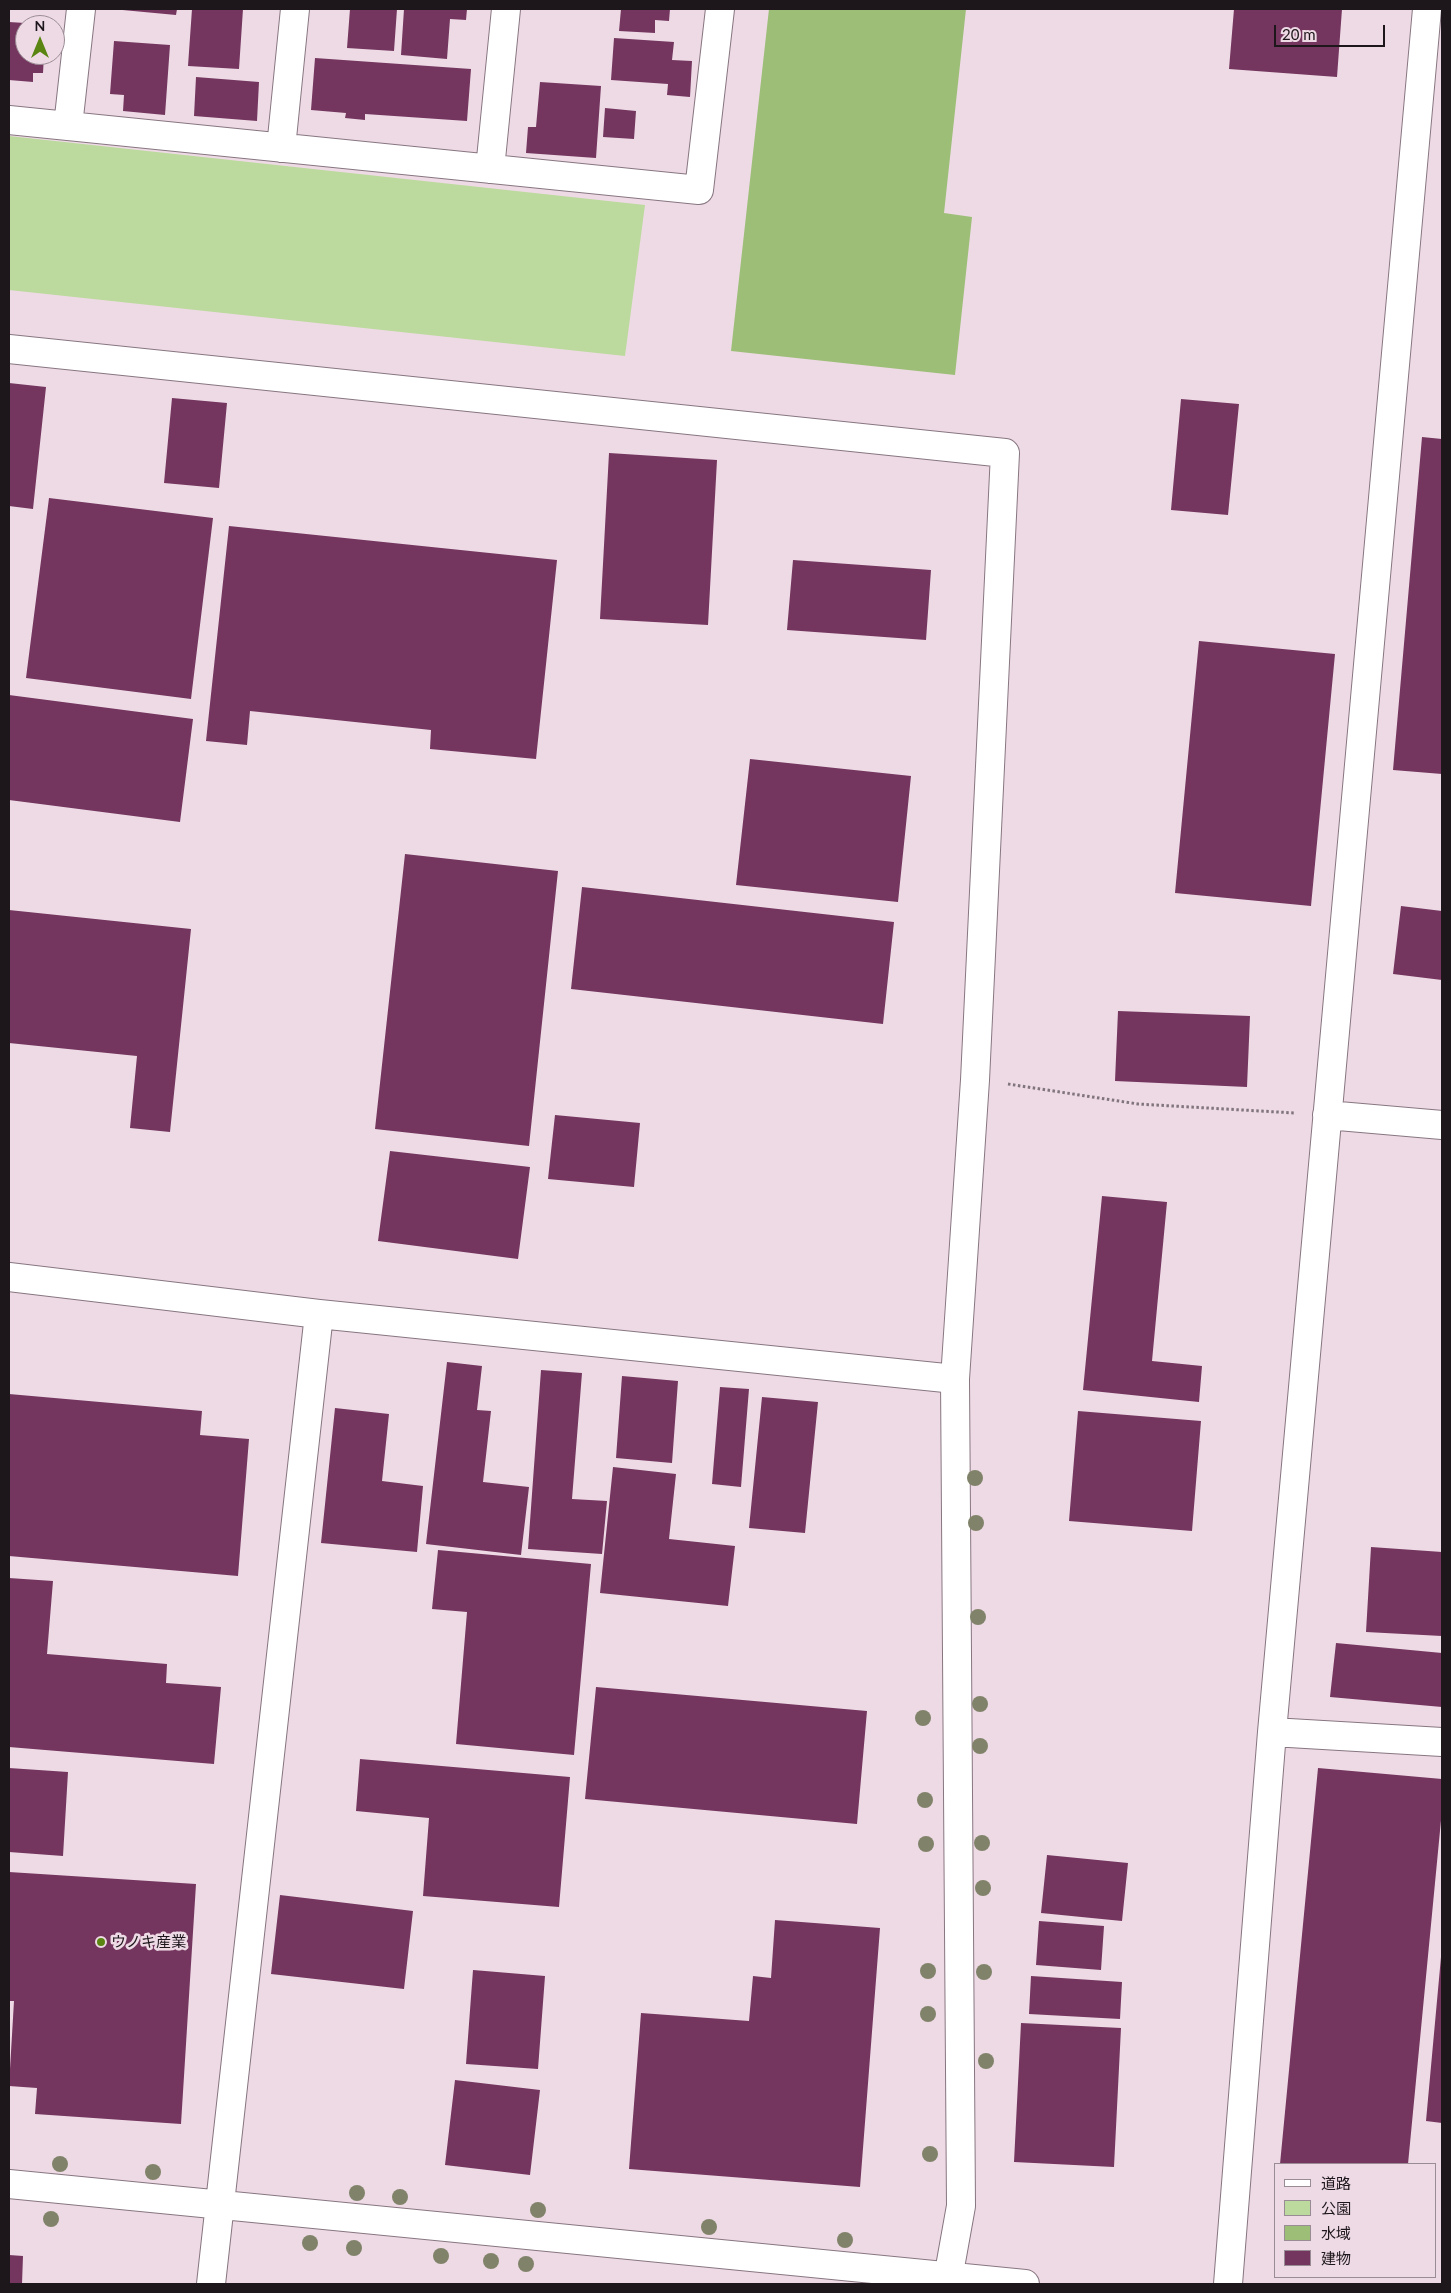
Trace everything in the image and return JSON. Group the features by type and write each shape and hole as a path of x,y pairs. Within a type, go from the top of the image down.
{"street":[{"path":"68,126 81,9"},
{"path":"281,148 295,9"},
{"path":"490,169 506,9"},
{"path":"9,120 699,190 720,9"},
{"path":"1228,2284 1272,1732 1427,9"},
{"path":"9,349 1005,453 975,1080 955,1379 961,2206 947,2280"},
{"path":"1327,1115 1442,1125"},
{"path":"9,1277 319,1314 955,1379"},
{"path":"211,2284 319,1314"},
{"path":"1272,1732 1442,1742"},
{"path":"9,2184 947,2280 1025,2284"}],"path":[{"path":"975,1080 1138,1104 1327,1115"}],"green space":[{"path":"9,136 645,205 625,356 9,290"}],"water":[{"path":"769,9 966,9 944,213 972,217 955,375 731,351"}],"building":[{"path":"112,9 177,9 176,15"},
{"path":"192,9 243,9 239,69 188,66"},
{"path":"350,9 397,9 394,51 347,48"},
{"path":"404,9 467,9 466,20 450,19 447,59 401,55"},
{"path":"621,9 670,9 669,21 655,20 655,33 619,31"},
{"path":"1234,9 1342,9 1337,77 1229,69"},
{"path":"9,22 15,22 15,65 43,65 43,73 33,73 33,82 9,80"},
{"path":"614,38 674,42 672,60 692,61 690,97 667,95 668,84 611,80"},
{"path":"114,41 170,45 165,115 123,111 124,95 110,94"},
{"path":"315,58 471,69 467,121 365,114 365,120 345,118 346,113 311,110"},
{"path":"196,77 259,82 257,121 194,116"},
{"path":"540,82 601,86 596,158 526,153 528,127 536,127"},
{"path":"605,108 636,111 634,139 603,137"},
{"path":"9,383 46,387 33,509 9,506"},
{"path":"172,398 227,403 219,488 164,483"},
{"path":"1181,399 1239,404 1228,515 1171,510"},
{"path":"1422,437 1442,439 1442,774 1393,770"},
{"path":"609,453 717,460 708,625 600,619"},
{"path":"49,498 213,518 191,699 26,678"},
{"path":"229,526 557,560 536,759 430,749 431,730 250,711 247,745 206,741"},
{"path":"793,560 931,570 926,640 787,630"},
{"path":"1199,641 1335,654 1311,906 1175,893"},
{"path":"9,695 193,719 180,822 9,800"},
{"path":"750,759 911,776 898,902 736,885"},
{"path":"405,854 558,871 529,1146 375,1129"},
{"path":"582,887 894,922 883,1024 571,989"},
{"path":"1401,906 1442,911 1442,980 1393,974"},
{"path":"9,910 191,929 170,1132 130,1128 137,1056 9,1043"},
{"path":"1118,1011 1250,1016 1247,1087 1115,1081"},
{"path":"555,1115 640,1123 634,1187 548,1179"},
{"path":"390,1151 530,1167 518,1259 378,1241"},
{"path":"1102,1196 1167,1202 1152,1361 1202,1366 1199,1402 1083,1390"},
{"path":"447,1362 482,1366 477,1410 491,1411 483,1482 529,1487 521,1555 426,1544"},
{"path":"541,1370 582,1373 572,1499 607,1501 602,1554 528,1549"},
{"path":"622,1376 678,1381 672,1463 616,1458"},
{"path":"720,1387 749,1389 741,1487 712,1484"},
{"path":"9,1394 202,1411 200,1435 249,1439 238,1576 9,1556"},
{"path":"762,1397 818,1402 805,1533 749,1528"},
{"path":"335,1408 389,1414 382,1481 423,1486 417,1552 321,1543"},
{"path":"1078,1411 1201,1421 1192,1531 1069,1521"},
{"path":"613,1467 676,1474 669,1539 735,1546 728,1606 600,1593"},
{"path":"1371,1547 1442,1552 1442,1636 1366,1632"},
{"path":"438,1550 591,1564 574,1755 456,1744 467,1612 432,1609"},
{"path":"9,1578 53,1581 47,1654 167,1664 166,1683 221,1687 214,1764 9,1747"},
{"path":"1336,1643 1442,1653 1442,1707 1330,1697"},
{"path":"596,1687 867,1711 857,1824 585,1799"},
{"path":"360,1759 570,1777 559,1907 423,1896 429,1818 356,1811"},
{"path":"9,1768 68,1772 63,1856 9,1852"},
{"path":"1318,1768 1442,1779 1442,1810 1408,2163 1280,2163"},
{"path":"1047,1855 1128,1863 1122,1921 1041,1913"},
{"name":"ウノキ産業","path":"9,1872 196,1884 181,2124 35,2114 37,2088 9,2086 14,2001 9,2001"},
{"path":"280,1895 413,1911 404,1989 271,1974"},
{"path":"775,1920 880,1928 860,2187 629,2169 641,2013 749,2021 753,1976 771,1978"},
{"path":"1039,1921 1104,1926 1101,1970 1036,1965"},
{"path":"1442,1957 1442,2123 1426,2121"},
{"path":"473,1970 545,1976 538,2069 466,2064"},
{"path":"1031,1976 1122,1982 1120,2019 1029,2014"},
{"path":"1021,2023 1121,2028 1114,2167 1014,2162"},
{"path":"455,2080 540,2090 530,2175 445,2165"},
{"path":"9,2255 23,2256 22,2284 9,2284"}],"place":[{"name":"ウノキ産業","path":"101,1942"}]}
